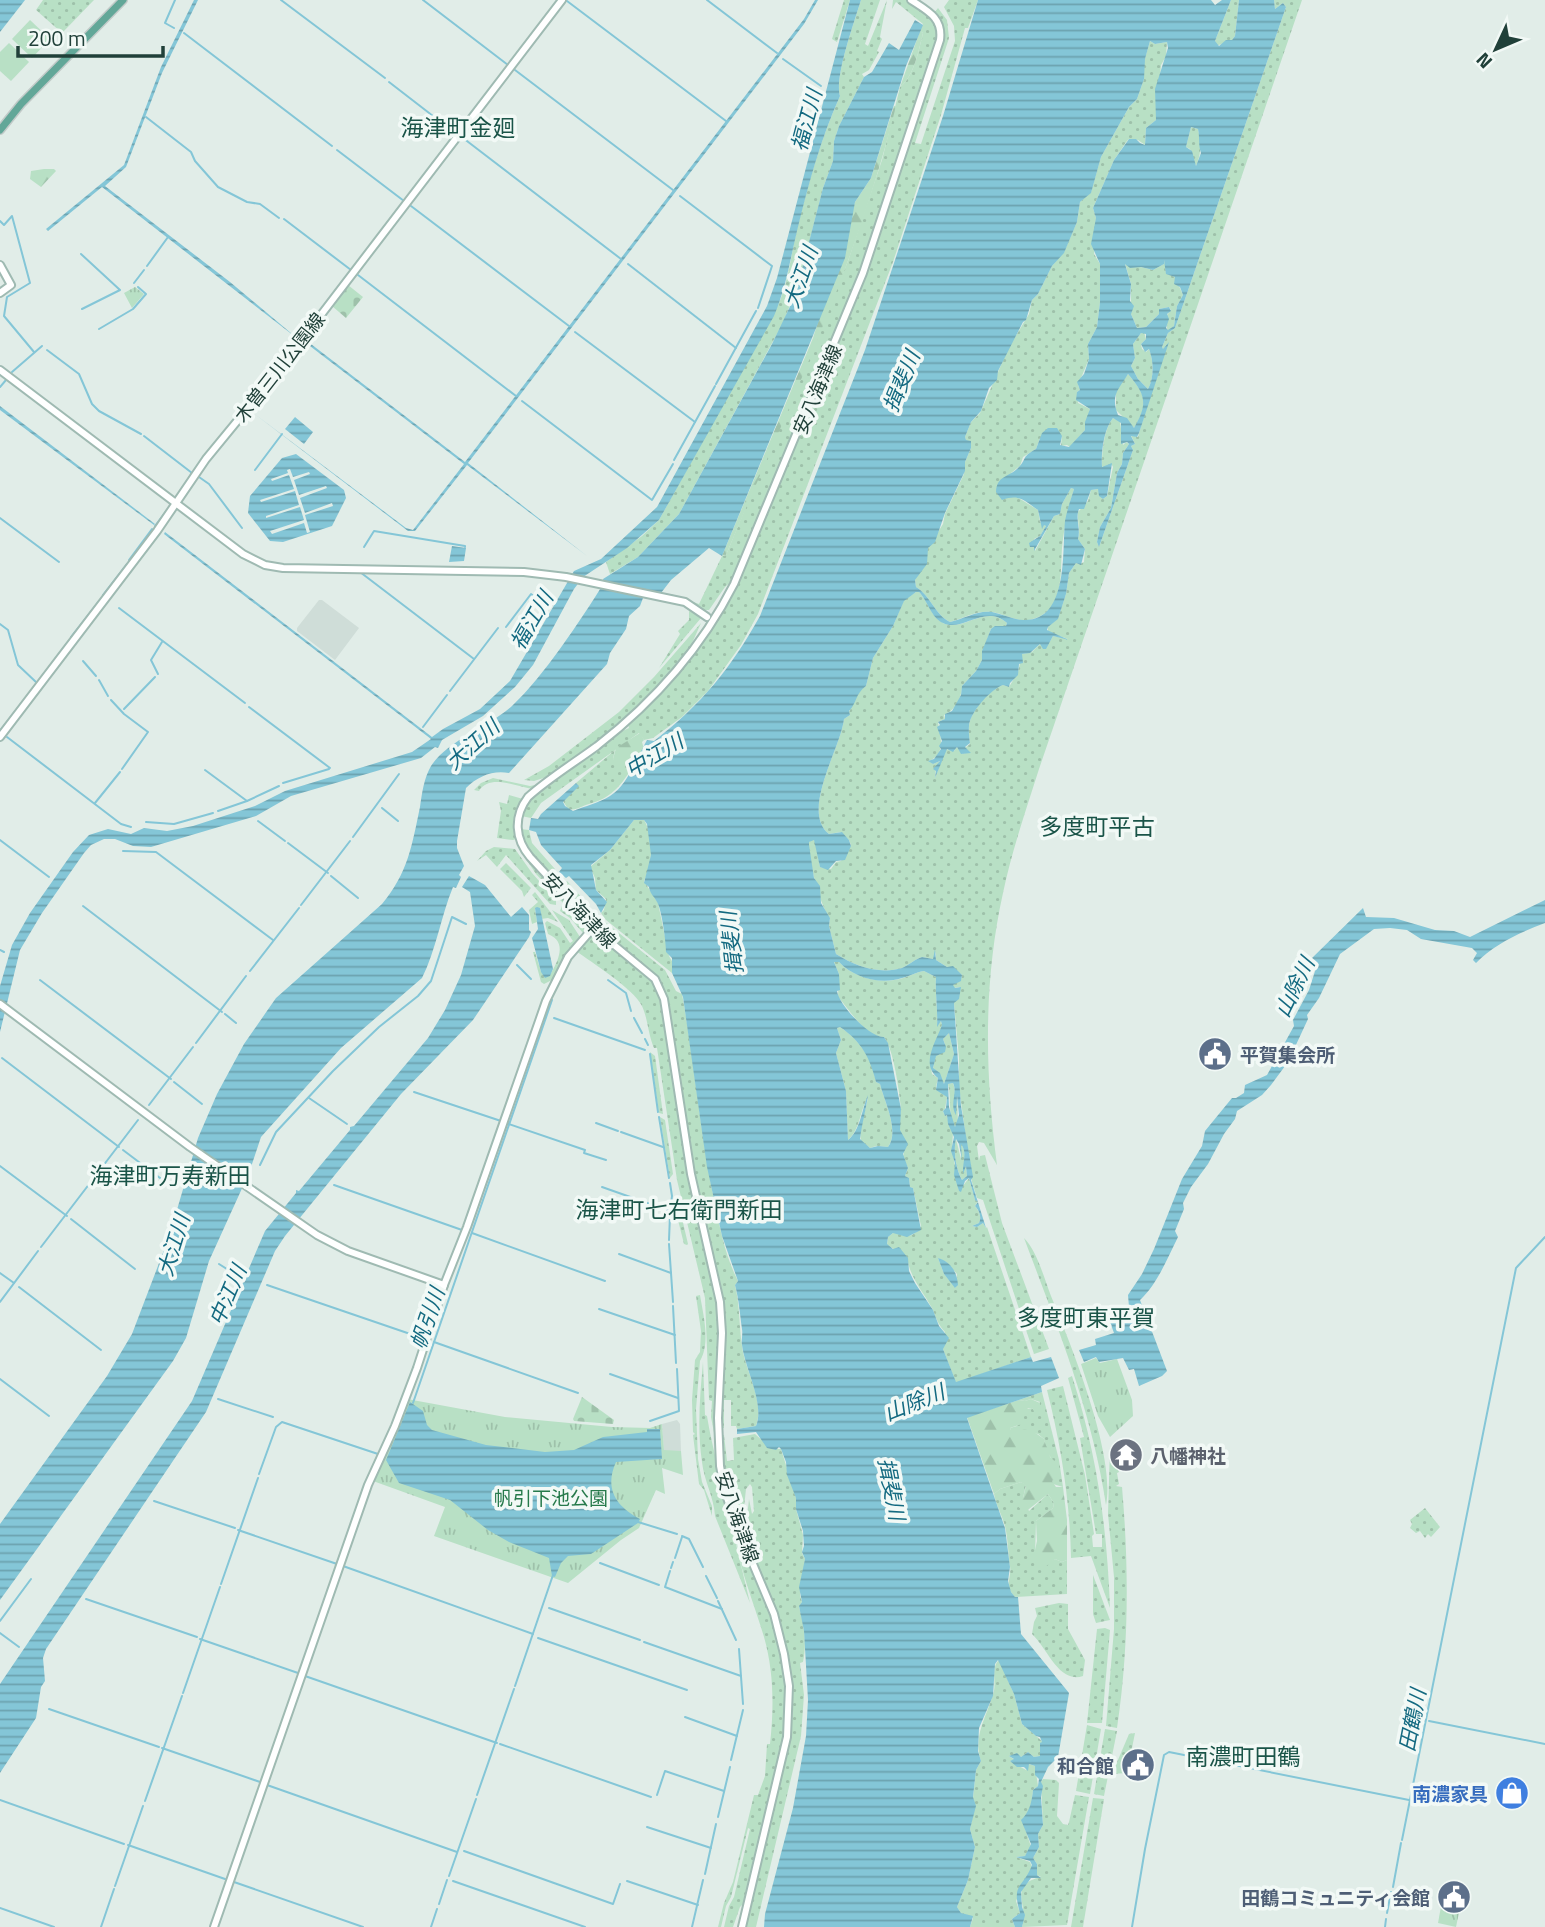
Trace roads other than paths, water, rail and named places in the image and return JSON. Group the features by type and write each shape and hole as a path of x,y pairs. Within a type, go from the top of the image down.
{"main road":[{"path":"0,130 21,104 123,0"},
{"name":"木曽三川公園線","path":"0,737 177,503 206,458 275,375 562,0"},
{"name":"安八海津線","path":"742,1927 787,1737 790,1708 788,1675 774,1614 735,1521 720,1466 720,1302 691,1174 664,999 655,979 594,927 522,846 517,832 519,813 533,792 598,745 658,693 709,630 734,584 863,274 940,40 941,31 936,18 911,0"},
{"path":"0,265 11,285 0,293"},
{"path":"0,370 243,554 275,567 497,570 566,577 685,602 707,617"},
{"path":"214,1927 368,1485 395,1426 546,1001 568,957 594,927"},
{"path":"0,1004 190,1147 332,1244 444,1285"}],"water":[{"path":"0,0 25,0 0,32"},
{"path":"194,0 198,0 162,73 126,167 105,186 230,282 298,339 102,187 48,231 46,229 124,165 161,67"},
{"path":"815,0 818,0 804,24 468,463 587,556 467,465 415,531 408,531 252,412 406,528 413,530 464,464 306,343 307,341 465,462 804,19"},
{"path":"850,0 861,0 842,63 840,96 810,179 785,284 774,316 659,520 627,548 583,577 533,665 515,687 483,716 442,740 438,748 435,747 421,758 291,796 256,816 151,847 133,846 115,839 104,839 91,845 42,913 20,950 0,1032 0,986 12,945 30,913 73,852 89,835 108,829 131,834 144,828 167,831 193,826 255,806 285,791 412,752 431,739 164,534 165,532 432,737 480,709 510,681 574,571 601,559 657,507 767,306 777,278"},
{"path":"978,0 1211,0 1215,5 1222,0 1231,0 1215,41 1219,46 1235,36 1239,0 1274,0 1275,9 1283,3 1286,7 1175,328 1168,333 1162,347 1163,349 1169,342 1139,433 1137,437 1131,436 1135,444 1131,446 1133,450 1099,547 1097,542 1100,527 1111,508 1117,473 1122,464 1123,453 1129,444 1121,444 1121,423 1113,418 1105,434 1102,454 1102,467 1112,463 1107,496 1103,499 1099,496 1098,489 1091,490 1084,509 1079,509 1078,539 1085,549 1081,565 1076,563 1069,573 1058,619 1047,630 1069,640 1053,636 1046,649 1040,644 1030,653 1022,654 1023,663 1019,664 1018,675 1009,687 1003,685 993,691 972,716 969,726 970,743 965,747 971,753 961,754 957,747 953,752 947,749 935,778 936,771 933,769 940,761 933,764 928,761 934,759 941,749 938,722 952,711 961,695 962,686 976,671 991,629 995,626 1006,626 1007,623 990,616 958,624 943,623 935,617 919,592 916,592 904,601 893,626 873,658 866,686 849,711 850,715 844,719 824,779 819,810 821,824 829,834 842,832 851,846 845,860 836,861 828,870 820,867 814,840 809,842 814,878 820,886 821,903 830,918 829,926 836,954 859,966 894,970 922,957 933,959 935,949 936,960 947,967 953,966 962,975 961,981 953,985 955,988 961,987 959,999 954,1003 961,1106 973,1177 971,1180 978,1202 975,1200 969,1178 961,1192 959,1191 951,1151 954,1137 947,1115 945,1116 943,1111 947,1097 936,1090 938,1078 930,1066 931,1053 942,1025 941,1021 937,1027 936,977 924,971 894,980 868,979 845,968 839,962 834,962 839,974 840,990 837,991 843,1004 864,1027 884,1037 888,1043 901,1109 900,1130 908,1144 903,1154 908,1168 905,1176 909,1178 910,1187 913,1188 921,1230 907,1237 893,1233 888,1237 887,1244 893,1249 899,1247 908,1258 909,1271 915,1283 933,1310 939,1326 949,1338 943,1349 956,1382 1031,1357 1033,1362 1051,1357 1059,1378 1041,1386 1042,1392 967,1418 1005,1528 1010,1567 1008,1581 1011,1592 1018,1597 1021,1634 1069,1693 1058,1757 1048,1767 1041,1782 1043,1825 1038,1834 1039,1847 1033,1858 1037,1864 1037,1875 1041,1878 1031,1878 1021,1892 1025,1915 1022,1927 1015,1927 1012,1919 1020,1913 1017,1891 1032,1865 1030,1861 1016,1857 1025,1856 1031,1844 1021,1820 1028,1811 1039,1779 1035,1775 1035,1766 1029,1764 1028,1771 1024,1767 1017,1767 1010,1761 1014,1759 1009,1756 1017,1753 1021,1757 1028,1752 1034,1757 1040,1756 1042,1742 1040,1737 1022,1724 1014,1694 998,1660 995,1664 993,1696 979,1728 978,1751 981,1761 976,1770 973,1797 976,1806 970,1829 975,1847 968,1880 957,1907 961,1913 973,1916 970,1927 764,1927 765,1914 793,1808 806,1736 808,1700 804,1631 799,1606 802,1602 799,1587 805,1559 802,1552 803,1531 781,1449 767,1448 756,1432 737,1434 737,1429 756,1426 758,1407 742,1345 735,1285 738,1281 722,1236 707,1167 683,997 672,973 672,958 666,952 659,906 644,883 651,855 647,824 644,820 634,820 610,850 591,865 596,890 607,902 601,913 596,904 569,876 566,878 559,872 562,868 541,845 536,832 529,830 531,818 538,819 576,783 579,786 563,802 573,811 601,801 616,791 627,778 647,740 654,741 701,699 726,669 760,616 865,350 943,116","holes":["1150,41 1155,44 1167,42 1168,48 1155,89 1156,120 1146,128 1145,145 1136,139 1129,139 1114,160 1093,208 1096,218 1091,244 1100,264 1100,302 1097,327 1088,344 1089,359 1084,374 1077,382 1080,390 1076,400 1090,409 1085,430 1069,447 1060,445 1062,436 1057,428 1048,428 1042,433 1036,449 1026,456 1018,468 998,482 997,486 996,492 1002,500 1017,498 1038,510 1042,529 1046,526 1040,536 1029,543 1030,547 1034,547 1034,551 1054,516 1060,514 1071,488 1074,489 1065,521 1063,566 1056,597 1049,609 1039,617 1020,620 986,612 950,622 940,615 926,595 916,587 915,580 927,564 928,548 935,542 965,471 965,462 971,448 971,441 965,437 971,422 981,411 989,388 997,380 998,371 1026,320 1032,300 1038,294 1052,266 1064,253 1077,222 1080,202 1091,193 1101,157 1129,107 1137,99 1144,79 1145,59","1191,127 1199,132 1201,153 1196,166 1192,151 1186,147","1164,260 1166,274 1175,277 1174,284 1180,287 1183,295 1177,306 1174,326 1168,330 1167,314 1171,311 1169,307 1159,309 1159,314 1146,327 1137,328 1131,314 1134,306 1130,301 1131,284 1125,264 1130,268 1153,270 1164,264","1141,333 1146,334 1146,339 1141,344 1145,352 1149,349 1152,359 1152,375 1148,389 1131,366 1135,358 1133,344","1128,374 1142,394 1142,412 1134,428 1127,418 1118,415 1115,402","840,1027 859,1045 868,1058 876,1082 880,1084 892,1125 888,1147 870,1148 860,1139 868,1095 858,1125 848,1140 846,1091 836,1053 841,1040 837,1028","949,1033 954,1054 944,1084 940,1073 933,1068 936,1056 945,1052 943,1039","953,1083 953,1107 956,1115 957,1096 959,1115 955,1127 949,1107 948,1084","956,1139 962,1160 961,1144 964,1151 963,1174 966,1166 967,1176 962,1180 955,1155"]},
{"name":"大江川","path":"915,20 923,25 906,66 871,178 855,202 845,258 722,556 709,548 671,580 661,593 646,590 640,606 629,616 626,629 610,653 607,664 509,773 486,775 466,788 457,841 464,866 456,888 453,887 422,978 341,1048 261,1137 249,1173 209,1261 186,1338 173,1361 0,1600 0,1524 107,1376 132,1334 169,1237 198,1138 217,1094 244,1044 276,998 382,904 391,892 408,858 424,786 431,766 438,757 458,741 502,714 524,694 561,648 604,583 603,579 638,557 679,514 772,344 795,296 823,188 833,161 834,141 839,126 864,77 872,72 889,43 899,50"},
{"path":"0,406 155,524 0,410"},
{"path":"295,417 313,432 304,444 285,429"},
{"path":"296,454 344,490 346,498 332,526 283,542 270,541 248,513 250,496 282,458"},
{"path":"452,546 466,548 464,561 449,562"},
{"path":"469,876 485,885 511,917 522,907 529,915 529,937 473,1020 401,1094 275,1251 206,1412 46,1649 43,1658 45,1681 41,1687 36,1718 0,1773 0,1684 192,1401 265,1231 296,1190 299,1191 350,1127 354,1126 428,1038 445,1010 461,975 475,926 470,892 462,887"},
{"path":"1545,900 1545,923 1499,944 1476,963 1473,960 1477,953 1472,948 1421,939 1407,930 1390,928 1374,929 1340,954 1319,998 1307,1015 1308,1019 1288,1062 1262,1095 1237,1111 1208,1164 1191,1187 1175,1231 1178,1237 1157,1278 1140,1300 1167,1371 1139,1386 1134,1369 1129,1370 1123,1358 1099,1362 1096,1357 1084,1362 1079,1350 1096,1345 1095,1339 1114,1333 1110,1322 1129,1307 1128,1295 1154,1249 1182,1179 1202,1146 1205,1131 1232,1098 1244,1093 1245,1085 1267,1075 1294,1026 1293,1020 1309,990 1316,968 1311,959 1363,908 1366,917 1394,918 1470,937"},
{"path":"537,907 540,908 553,969 550,976 545,978 532,938 538,929"},
{"path":"978,1202 986,1228 983,1223 977,1227 972,1226 980,1221 980,1214 975,1206"},
{"path":"938,1258 950,1265 955,1272 958,1285 955,1288 944,1274"},
{"name":"帆引下池公園","path":"410,1402 423,1411 427,1425 432,1430 486,1445 545,1452 574,1450 603,1437 660,1429 662,1459 616,1462 611,1480 614,1496 624,1508 640,1519 638,1523 591,1554 568,1556 561,1563 555,1577 552,1576 549,1558 509,1542 488,1530 450,1500 399,1483 386,1460"}],"waterway":[{"path":"174,28 165,23 175,0"},
{"path":"281,0 385,78"},
{"path":"423,0 508,65"},
{"path":"707,0 777,53"},
{"path":"567,1 726,121"},
{"path":"184,33 332,146"},
{"name":"福江川","path":"783,59 821,86"},
{"path":"515,70 673,190"},
{"path":"389,82 455,133"},
{"path":"146,117 191,152 195,161 218,187 247,202 260,204 279,218"},
{"path":"463,138 621,259"},
{"path":"337,150 404,201"},
{"path":"680,196 772,266 758,308"},
{"path":"411,206 569,326"},
{"path":"0,221 4,225 12,216 30,283 7,297 4,316 34,352"},
{"path":"284,219 351,270"},
{"path":"147,266 168,237"},
{"path":"81,254 120,290 82,309"},
{"path":"628,264 736,348"},
{"path":"134,283 144,270"},
{"path":"358,275 516,396"},
{"path":"99,329 133,309 146,294 138,287"},
{"path":"716,384 756,311"},
{"path":"575,332 695,422"},
{"path":"12,372 42,346"},
{"path":"47,350 79,374 92,404 99,411 141,434"},
{"path":"0,387 6,380"},
{"path":"674,460 715,386"},
{"path":"522,401 652,500 673,464"},
{"path":"255,470 282,434"},
{"path":"144,436 192,473 182,489"},
{"path":"199,477 209,484 242,528"},
{"path":"155,526 167,510"},
{"path":"0,518 59,562"},
{"path":"129,560 152,529"},
{"path":"364,547 374,531 465,547"},
{"path":"103,595 127,564"},
{"path":"340,572 360,572 474,659"},
{"name":"福江川","path":"506,627 531,594 549,607"},
{"path":"71,637 100,600"},
{"path":"119,608 245,703"},
{"path":"0,624 8,630 18,665 37,683"},
{"path":"450,691 498,628"},
{"path":"27,696 68,642"},
{"path":"158,674 151,660 162,642"},
{"path":"83,661 96,676"},
{"path":"124,709 155,677"},
{"path":"99,680 108,696"},
{"path":"423,727 447,695"},
{"path":"0,731 24,700"},
{"path":"111,700 148,732 122,769"},
{"path":"249,707 330,768"},
{"path":"7,737 121,824 131,827"},
{"path":"283,783 329,769"},
{"path":"205,770 247,801"},
{"path":"95,803 120,772"},
{"path":"353,837 399,774"},
{"path":"218,811 279,786"},
{"path":"382,808 398,821"},
{"path":"146,822 174,824 213,813"},
{"path":"258,821 285,841"},
{"path":"0,840 49,877"},
{"path":"301,905 350,841"},
{"path":"288,843 328,873"},
{"path":"123,851 156,852 273,940"},
{"path":"331,876 358,898"},
{"path":"83,906 222,1012"},
{"path":"250,971 299,908"},
{"path":"260,1165 276,1132 333,1071 379,1027 418,996 431,981 452,917 466,924"},
{"path":"0,950 4,952"},
{"path":"517,965 531,979"},
{"path":"196,1043 246,976"},
{"path":"40,980 171,1079"},
{"path":"608,980 626,993 631,1011"},
{"name":"帆引川","path":"413,1403 552,1000"},
{"path":"225,1014 236,1023"},
{"path":"554,1018 645,1050"},
{"path":"634,1018 642,1033"},
{"path":"645,1039 648,1045"},
{"path":"149,1105 193,1047"},
{"path":"650,1054 658,1112"},
{"path":"2,1058 119,1147"},
{"path":"174,1082 202,1104"},
{"path":"414,1092 501,1121"},
{"path":"309,1098 347,1124"},
{"path":"659,1117 669,1178"},
{"path":"93,1179 138,1120"},
{"path":"506,1123 606,1160"},
{"path":"596,1123 618,1131"},
{"path":"621,1132 663,1147"},
{"path":"123,1150 164,1181"},
{"path":"0,1166 67,1216"},
{"path":"41,1247 90,1183"},
{"path":"670,1183 670,1212"},
{"path":"334,1185 462,1230"},
{"path":"602,1187 670,1211"},
{"path":"669,1240 670,1215"},
{"path":"71,1219 135,1269"},
{"path":"472,1233 605,1281"},
{"name":"田鶴川","path":"1402,1840 1516,1268 1545,1237"},
{"path":"669,1244 673,1302"},
{"path":"0,1302 38,1251"},
{"path":"619,1254 671,1273"},
{"name":"中江川","path":"219,1264 238,1276"},
{"path":"0,1273 14,1283"},
{"path":"267,1285 422,1338"},
{"path":"19,1287 101,1350"},
{"path":"673,1306 676,1363"},
{"path":"599,1309 675,1335"},
{"path":"434,1342 578,1393"},
{"path":"650,1421 679,1411 677,1369"},
{"path":"610,1374 678,1398"},
{"path":"0,1379 49,1416"},
{"path":"218,1399 273,1417"},
{"path":"259,1474 276,1427 282,1422 378,1454"},
{"path":"221,1584 258,1478"},
{"path":"154,1501 235,1528"},
{"path":"638,1522 677,1534"},
{"path":"238,1530 337,1564"},
{"path":"682,1536 689,1539 703,1567"},
{"path":"675,1558 682,1537"},
{"path":"671,1568 673,1562"},
{"path":"600,1563 659,1585"},
{"path":"343,1566 533,1634"},
{"path":"670,1571 665,1587 722,1609"},
{"path":"515,1686 553,1575"},
{"path":"706,1576 717,1598"},
{"path":"0,1621 31,1579"},
{"path":"183,1693 220,1587"},
{"path":"86,1599 197,1637"},
{"path":"718,1601 736,1640"},
{"path":"549,1608 640,1640"},
{"path":"0,1633 19,1647"},
{"path":"538,1638 687,1690"},
{"path":"200,1639 298,1673"},
{"path":"644,1642 741,1676"},
{"path":"739,1649 743,1704"},
{"path":"305,1676 497,1743"},
{"path":"477,1795 514,1689"},
{"path":"145,1801 182,1696"},
{"path":"49,1709 159,1747"},
{"path":"731,1760 743,1710"},
{"path":"685,1717 737,1736"},
{"path":"1429,1721 1545,1744"},
{"path":"500,1744 651,1797"},
{"path":"162,1748 260,1782"},
{"name":"田鶴川","path":"1132,1927 1164,1755 1169,1752 1409,1800"},
{"path":"718,1817 730,1767"},
{"path":"657,1795 665,1771 724,1791"},
{"path":"267,1785 457,1852"},
{"path":"449,1876 476,1799"},
{"path":"0,1800 124,1844"},
{"path":"115,1886 143,1806"},
{"path":"705,1874 716,1824"},
{"path":"647,1827 711,1848"},
{"path":"1393,1887 1401,1843"},
{"path":"128,1845 225,1879"},
{"path":"464,1851 613,1904 620,1884"},
{"path":"439,1904 447,1880"},
{"path":"692,1927 703,1880"},
{"path":"453,1881 585,1927"},
{"path":"627,1881 698,1905"},
{"path":"234,1882 363,1927"},
{"path":"101,1927 114,1889"},
{"path":"1387,1913 1391,1892"},
{"path":"0,1908 54,1927"},
{"path":"431,1927 437,1909"},
{"path":"1385,1927 1386,1919"}],"place":[{"name":"平賀集会所","path":"1215,1054"},
{"name":"八幡神社","path":"1126,1455"},
{"name":"和合館","path":"1138,1765"},
{"name":"南濃家具","path":"1512,1793"},
{"name":"田鶴コミュニティ会館","path":"1454,1897"}],"district":[{"name":"海津町金廻","path":"458,127"},
{"name":"多度町平古","path":"1097,826"},
{"name":"海津町万寿新田","path":"170,1175"},
{"name":"海津町七右衛門新田","path":"679,1209"},
{"name":"多度町東平賀","path":"1086,1317"},
{"name":"南濃町田鶴","path":"1243,1756"}],"water label":[{"name":"揖斐川","path":"901,381"},
{"name":"揖斐川","path":"731,943"},
{"name":"山除川","path":"1294,987"},
{"name":"山除川","path":"914,1402"},
{"name":"揖斐川","path":"892,1489"}]}
